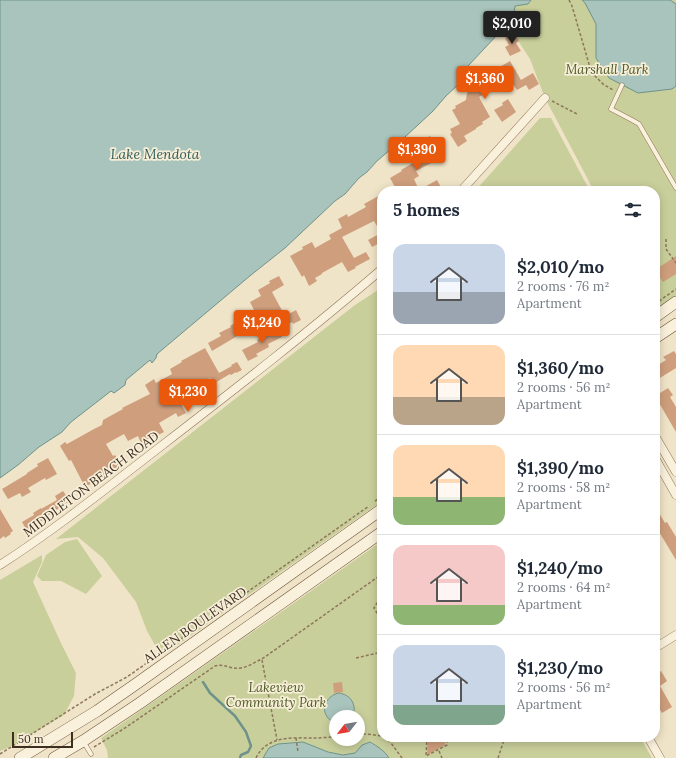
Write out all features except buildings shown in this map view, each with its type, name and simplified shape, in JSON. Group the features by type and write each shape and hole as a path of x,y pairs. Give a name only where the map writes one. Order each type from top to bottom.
{"main road":[{"path":"660,313 676,302"},
{"path":"660,335 676,324"},
{"name":"ALLEN BOULEVARD","path":"20,758 116,698 377,514"},
{"path":"54,758 88,748 140,703 377,536"}],"street":[{"path":"466,186 545,98"},
{"name":"MIDDLETON BEACH ROAD","path":"0,565 58,525 214,406 333,311 377,273"},
{"path":"660,445 676,472"},
{"path":"660,467 676,495"},
{"path":"660,645 676,635"},
{"path":"651,742 660,758"}],"lane":[{"path":"622,85 611,109 639,124 676,188"}],"path":[{"path":"569,0 589,64 594,75 603,84 618,93"},
{"path":"545,98 577,114"},
{"path":"666,239 666,249 676,263"},
{"path":"660,300 676,289"},
{"path":"0,754 95,694 126,677 377,500"},
{"path":"88,748 125,728 216,666 220,665 240,668 262,659 377,578"},
{"path":"377,603 374,608 377,613"},
{"path":"356,658 377,653"},
{"path":"262,659 277,740"},
{"path":"365,734 377,736"},
{"path":"296,737 298,752"},
{"path":"256,758 269,744 277,740 296,737 329,737"},
{"path":"390,742 402,758"},
{"path":"427,742 426,756 447,745 447,742"},
{"path":"498,758 503,742"},
{"path":"438,750 442,758"}],"green space":[{"name":"Marshall Park","path":"531,0 676,0 676,296 660,306 660,186 591,186 545,98 530,59 507,24 513,18 515,6 528,4"},
{"path":"540,118 551,118 587,186 479,186"},
{"path":"377,291 377,505 169,651 163,653 156,647 147,631 136,602 103,558 78,537 56,539 355,305"},
{"path":"77,539 102,576 86,594 61,581 42,581 37,576 46,555 65,542"},
{"name":"Lakeview Community Park","path":"377,545 377,742 643,742 652,758 108,758 107,750 101,738"},
{"path":"42,555 42,562 33,582 76,673 74,696 64,715 10,747 0,751 0,580"}],"water":[{"name":"Lake Mendota","path":"0,0 531,0 528,4 515,6 513,18 468,66 467,73 461,82 433,111 359,178 345,194 335,201 285,248 157,354 152,363 150,360 126,380 125,385 114,393 111,391 71,422 62,432 39,447 0,478"},
{"path":"582,0 670,0 676,4 676,86 672,89 638,93 609,78 596,58 596,24"},
{"path":"338,693 350,698 354,705 354,710 329,710 329,718 325,712 325,708 326,703 333,695"},
{"path":"303,742 328,752 343,755 355,753 361,746 365,746 365,744 370,742 383,751 389,758 263,758 269,748 278,744"}],"waterway":[{"path":"203,682 210,693 235,716 246,732 251,746 248,752 241,755 240,758"}]}
